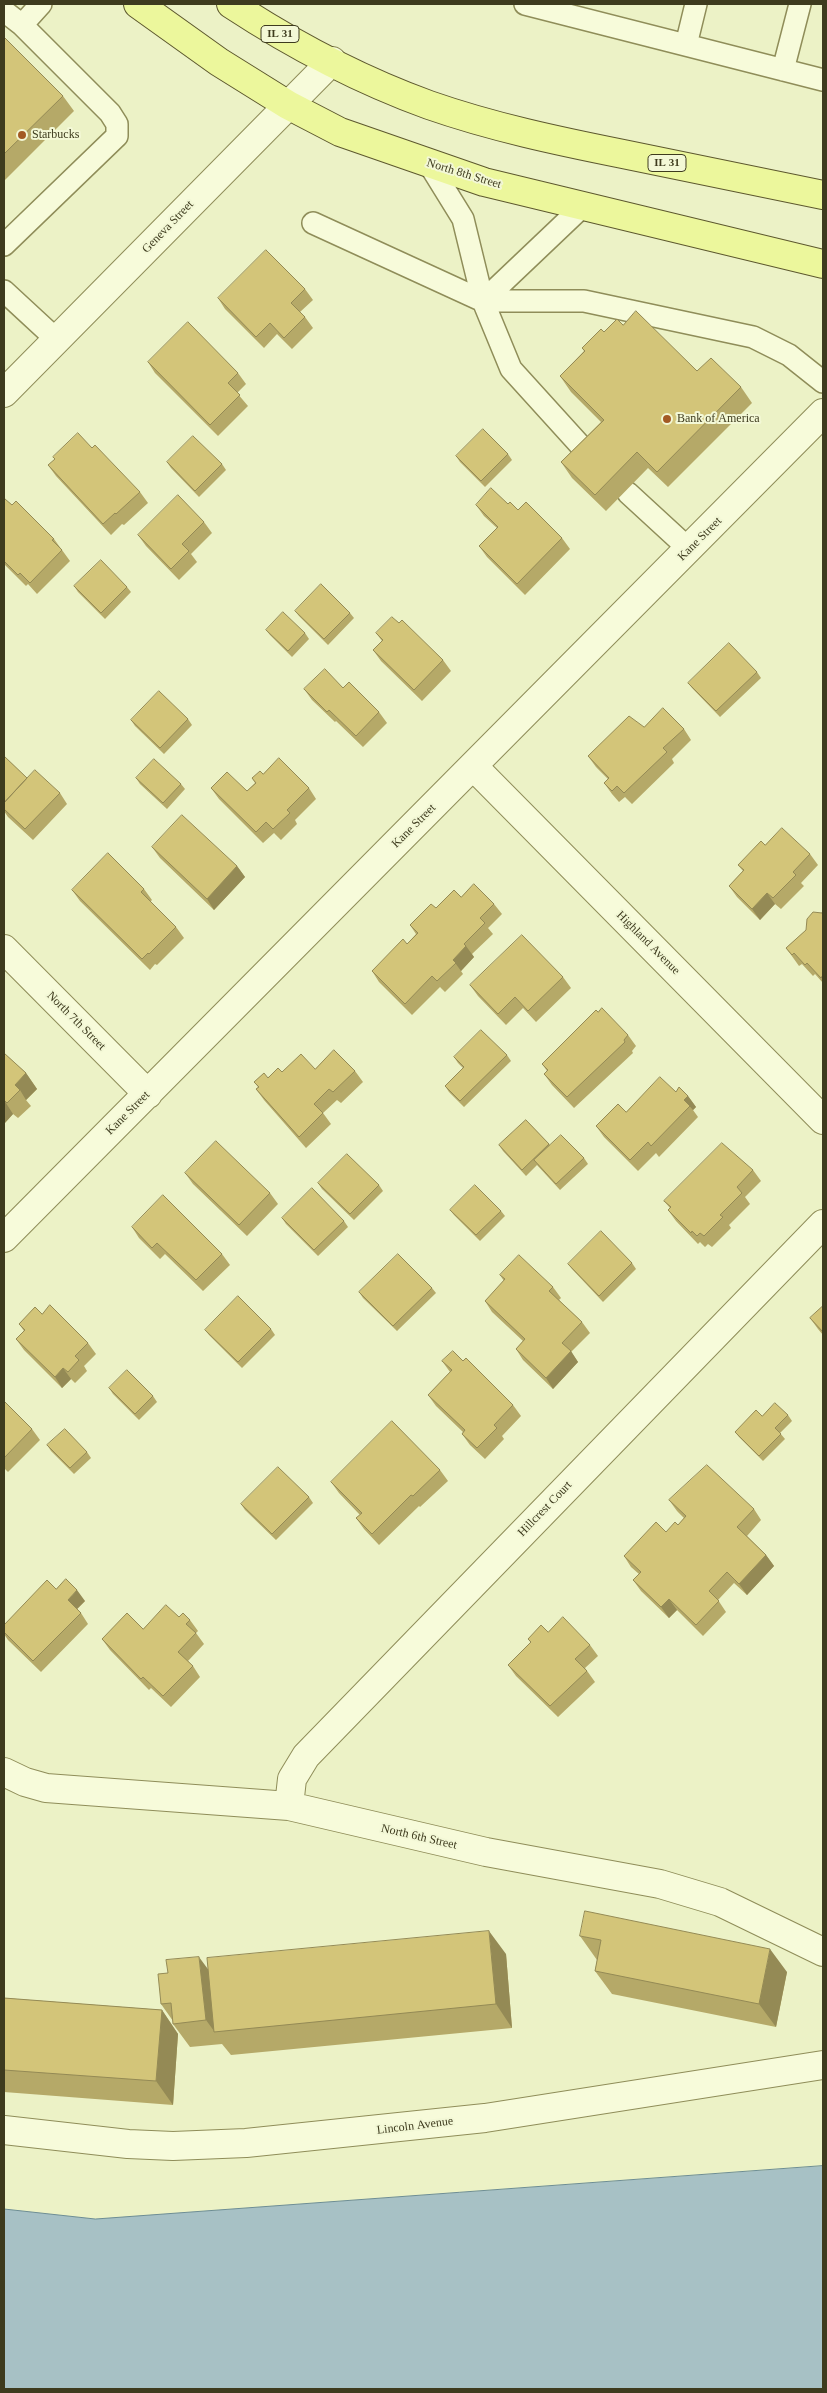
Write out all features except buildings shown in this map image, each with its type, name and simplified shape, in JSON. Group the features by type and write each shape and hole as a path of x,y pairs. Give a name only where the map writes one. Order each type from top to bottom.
{"main road":[{"name":"North 8th Street","path":"138,4 219,62 288,105 340,132 484,182 823,264"},
{"name":"IL 31","path":"231,4 281,35 332,61 429,105 511,129 823,195"}],"street":[{"name":"Geneva Street","path":"4,393 332,61"},
{"name":"Kane Street","path":"4,1238 690,550 823,413"},
{"name":"Highland Avenue","path":"474,766 823,1120"},
{"name":"North 7th Street","path":"4,949 148,1094"},
{"name":"Hillcrest Court","path":"289,1806 292,1779 306,1756 823,1224"},
{"name":"North 6th Street","path":"4,1772 25,1782 46,1788 289,1806 486,1852 608,1873 691,1892 720,1902 823,1952"},
{"name":"Lincoln Avenue","path":"4,2130 138,2144 173,2146 246,2144 485,2118 823,2065"}],"lane":[{"path":"22,25 41,4"},
{"path":"525,4 823,80"},
{"path":"686,45 696,4"},
{"path":"784,70 800,4"},
{"path":"4,11 22,25 110,113 117,124 117,136 4,245"},
{"path":"429,164 463,219 483,301 512,369 589,455"},
{"path":"483,301 583,206"},
{"path":"313,223 483,301 584,302 753,337 789,355 823,382"},
{"path":"4,291 57,340"},
{"path":"628,493 690,550"}],"water":[{"path":"823,2166 823,2389 4,2389 4,2209 95,2219"}],"place":[{"name":"Starbucks","path":"22,135"},
{"name":"Bank of America","path":"667,419"}]}
